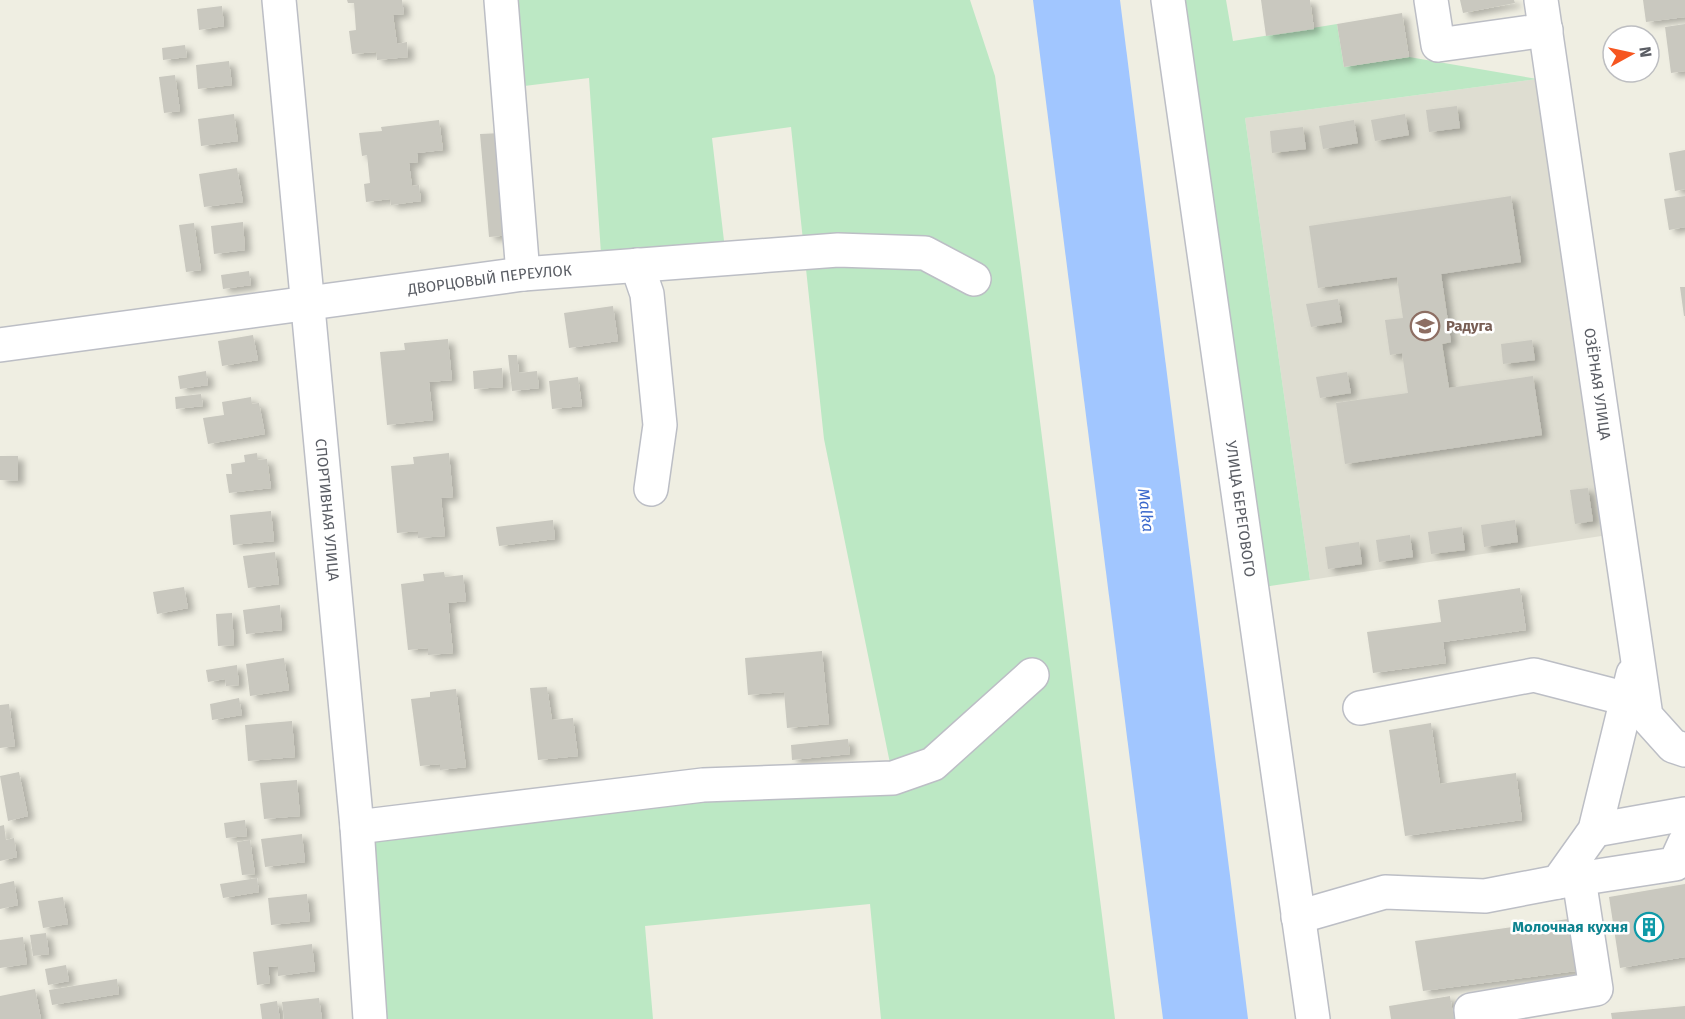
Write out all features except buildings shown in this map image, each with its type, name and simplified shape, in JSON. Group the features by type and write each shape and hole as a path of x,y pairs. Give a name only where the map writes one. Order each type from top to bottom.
{"street":[{"name":"СПОРТИВНАЯ УЛИЦА","path":"279,0 357,828 370,1019"},
{"path":"501,0 523,274"},
{"name":"УЛИЦА БЕРЕГОВОГО","path":"1168,0 1313,1019"},
{"path":"1431,0 1438,45 1544,15"},
{"name":"ОЗЁРНАЯ УЛИЦА","path":"1544,15 1638,654 1637,708"},
{"name":"ДВОРЦОВЫЙ ПЕРЕУЛОК","path":"0,345 523,274 838,250 925,253 974,279"},
{"path":"637,265 647,294 660,425 651,489"},
{"path":"357,828 703,786 893,778 933,764 1032,675"},
{"path":"1360,708 1534,675 1637,708 1673,746 1685,750"},
{"path":"1472,1019 1471,1010 1596,989 1568,881 1595,830 1637,708"},
{"path":"1595,830 1685,814"},
{"path":"1298,917 1385,892 1485,896 1675,864 1683,850"}],"shaded area":[{"name":"Радуга","path":"1537,79 1608,535 1310,580 1245,118"}],"green space":[{"path":"501,0 970,0 995,76 1115,1019 881,1019 870,904 645,926 653,1019 370,1019 357,828 893,778 824,439 791,127 712,138 726,258 602,268 589,78 508,88"},
{"path":"1168,0 1226,0 1233,41 1337,24 1344,67 1409,57 1537,79 1245,118 1310,580 1250,589"}],"water":[{"name":"Malka","path":"1033,0 1120,0 1248,1019 1163,1019"}],"place":[{"name":"Радуга","path":"1425,326"},
{"name":"Молочная кухня","path":"1649,927"}]}
